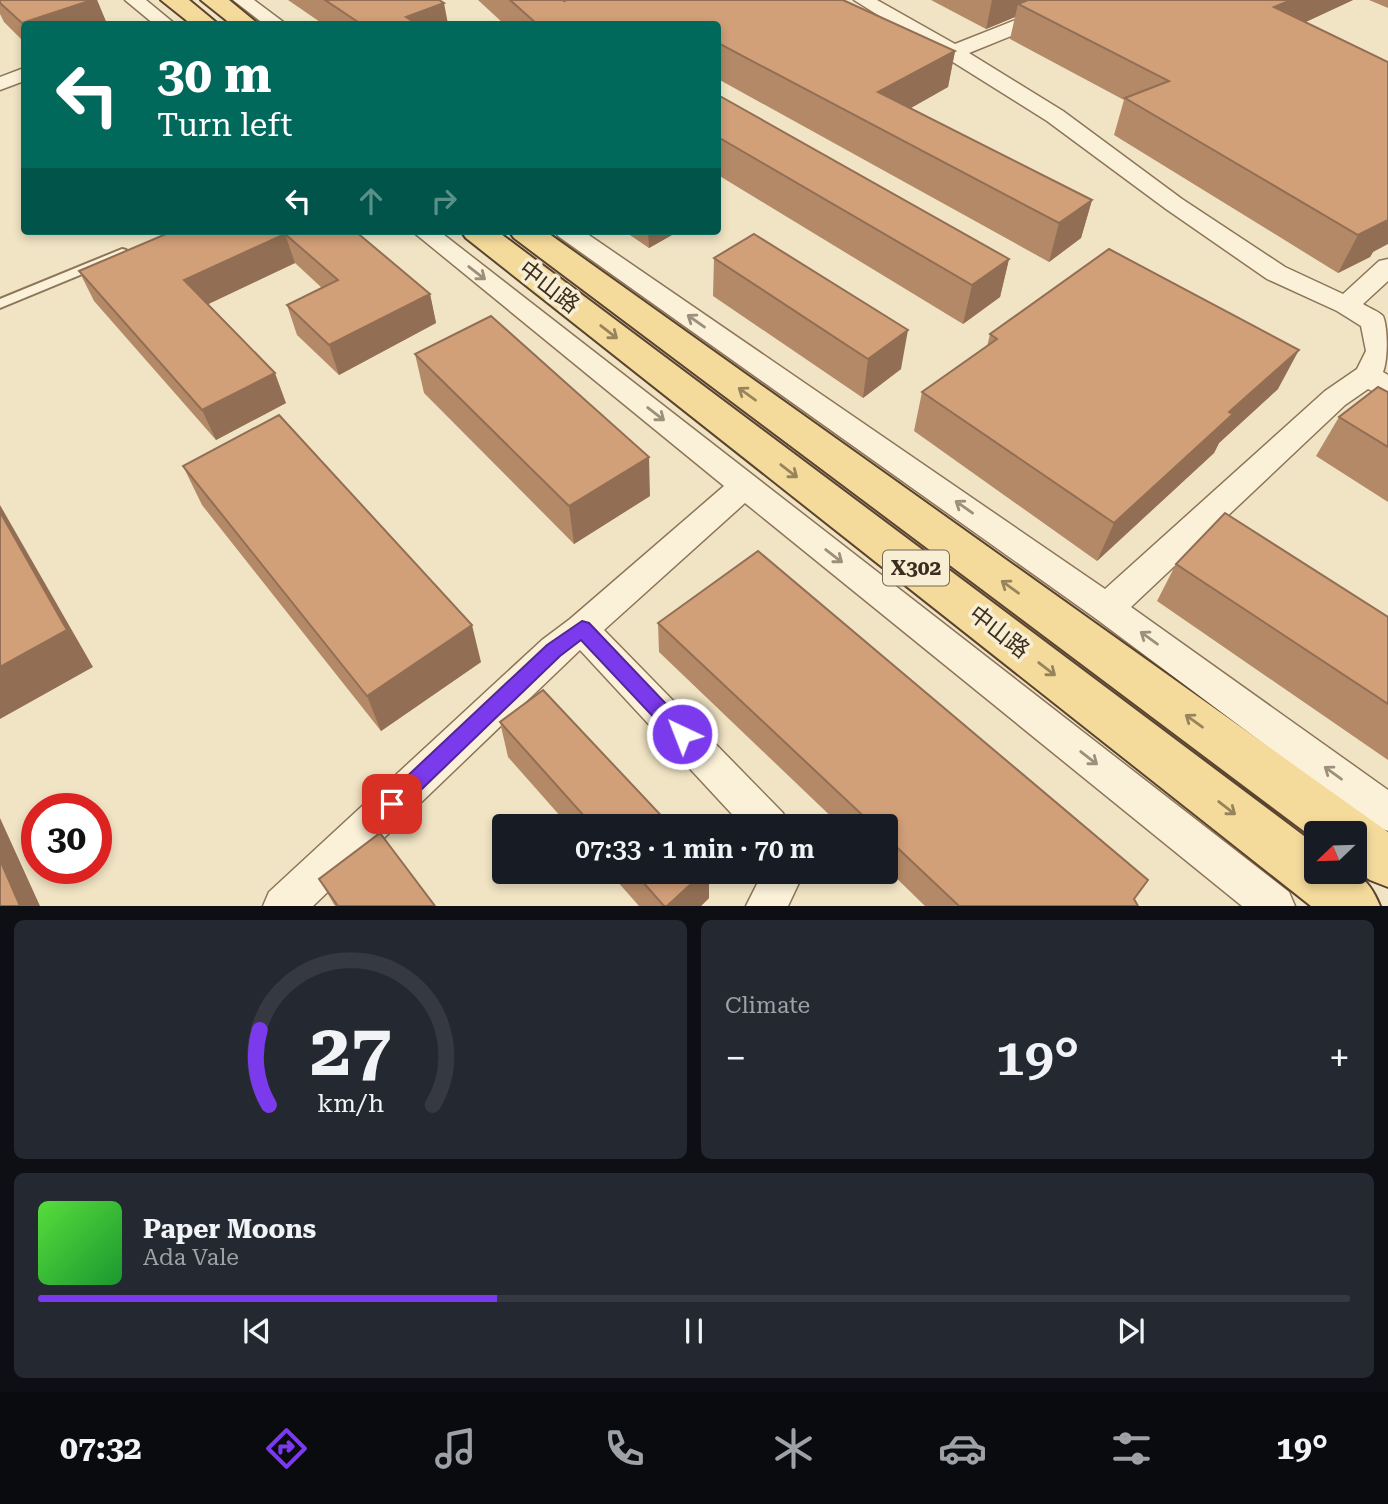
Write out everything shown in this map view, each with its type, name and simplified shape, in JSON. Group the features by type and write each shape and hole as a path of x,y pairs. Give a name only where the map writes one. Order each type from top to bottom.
{"main road":[{"path":"213,0 242,21"},
{"path":"162,17 187,21"},
{"name":"中山路","path":"482,235 1354,905"},
{"name":"中山路","path":"530,235 1332,821"},
{"path":"1367,847 1388,862"}],"street":[{"path":"134,0 162,17"},
{"path":"242,0 272,21"},
{"path":"863,0 954,52 1055,116 1174,204 1276,273 1346,305 1373,322 1380,351 1378,382 1335,398 1107,608"},
{"path":"954,52 1083,0"},
{"path":"0,84 21,75"},
{"path":"429,235 1275,905"},
{"path":"573,235 1107,608 1388,813"},
{"path":"1346,305 1388,267"},
{"path":"283,905 554,650 582,629 745,485"},
{"path":"582,629 758,814"},
{"path":"766,905 777,884"}],"lane":[{"path":"0,304 138,247"}],"building":[{"path":"0,0 92,0 21,22"},
{"path":"325,0 439,0 444,3 406,17 412,21 356,21"},
{"path":"510,0 843,0 955,51 878,92 1092,200 1059,223 721,45 721,21 534,21"},
{"path":"1028,0 1291,0 1274,7 1388,62 1388,220 1358,235 1125,98 1169,81 1018,4"},
{"path":"721,97 1009,259 972,285 721,139"},
{"path":"754,234 908,330 868,359 714,258"},
{"path":"164,235 283,235 184,280 275,373 202,410 79,271"},
{"path":"286,235 360,235 430,294 329,345 287,305 338,280"},
{"path":"1109,249 1299,350 1229,412 1233,414 1114,523 922,392 997,339 990,334"},
{"path":"491,316 649,457 569,506 415,354"},
{"path":"1378,387 1388,392 1388,447 1339,417"},
{"path":"279,415 472,625 367,696 183,466"},
{"path":"0,512 67,630 0,667"},
{"path":"1225,513 1388,617 1388,704 1176,564"},
{"path":"758,551 1148,880 1134,899 1138,906 959,906 898,848 898,814 861,814 658,623"},
{"path":"543,690 660,814 582,814 500,722"},
{"path":"380,833 435,906 338,906 319,879"},
{"path":"0,860 20,906 0,906"},
{"path":"645,884 691,884 667,906 664,906"}],"route":[{"path":"392,804 554,650 582,629 682,734"}]}
